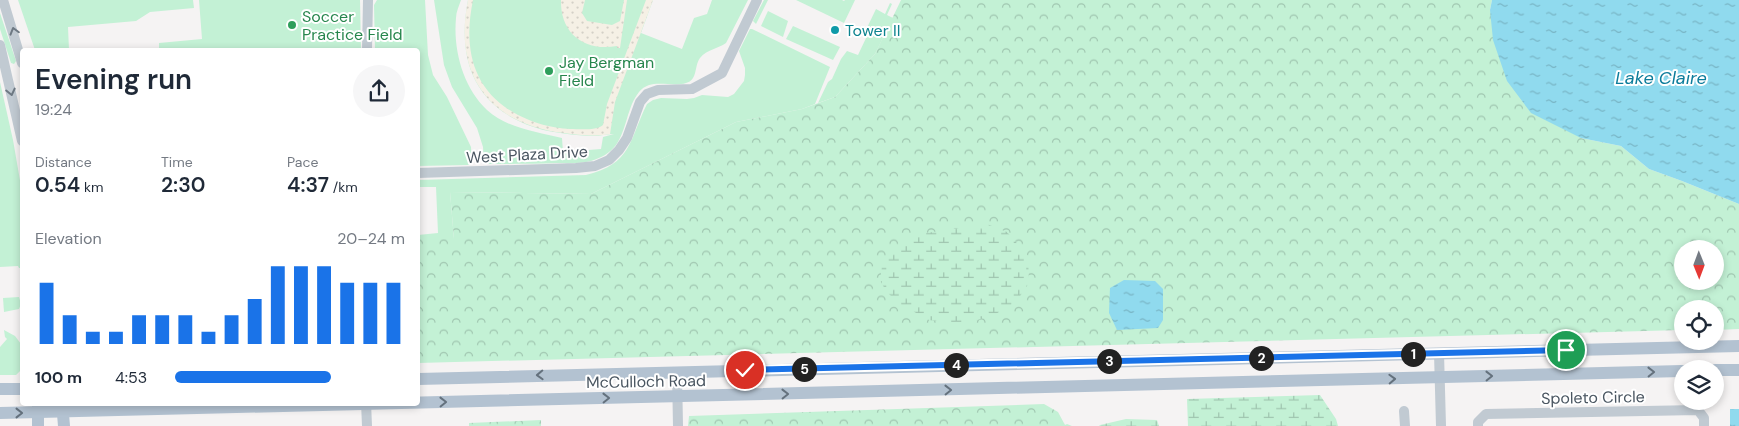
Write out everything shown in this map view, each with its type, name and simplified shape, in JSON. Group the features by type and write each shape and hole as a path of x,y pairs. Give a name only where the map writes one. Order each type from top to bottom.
{"main road":[{"name":"McCulloch Road","path":"420,379 1739,346"},
{"path":"1724,370 1739,370"},
{"name":"McCulloch Road","path":"420,402 1674,371"},
{"path":"0,389 20,389"},
{"name":"McCulloch Road","path":"0,413 38,414 62,408 184,406"},
{"path":"62,408 64,426"}],"street":[{"path":"3,0 20,56"},
{"path":"367,48 368,0"},
{"name":"West Plaza Drive","path":"420,173 576,168 595,166 609,160 627,138 640,102 647,94 658,90 692,89 722,73 757,0"},
{"path":"0,45 20,132"},
{"path":"1439,353 1441,426"},
{"path":"676,372 678,426"},
{"path":"366,406 367,426"},
{"name":"Spoleto Circle","path":"1478,426 1478,422 1486,414 1698,410 1704,418 1704,426"},
{"path":"1404,411 1405,426"}],"green space":[{"path":"18,0 193,0 194,8 150,12 136,21 68,27 69,48 34,48"},
{"name":"Soccer Practice Field","path":"199,0 360,0 361,48 159,48 159,43 202,39"},
{"path":"377,0 425,0 428,55 433,75 447,97 471,147 472,163 469,165 420,166 420,48 375,48 374,5"},
{"name":"Jay Bergman Field","path":"434,0 461,0 457,11 455,30 458,55 466,79 479,101 487,110 503,121 562,138 563,152 601,149 603,137 614,134 586,136 548,131 525,124 505,113 489,100 478,85 470,67 465,46 468,0 653,0 641,33 682,49 694,18 707,14 712,0 748,0 726,43 709,51 700,58 694,76 690,81 680,84 649,85 639,92 632,104 620,139 614,148 605,155 591,161 578,163 484,164 483,147 477,128 452,87 444,65"},
{"path":"764,0 768,0 756,24 753,21"},
{"path":"796,0 844,1 855,0 844,23"},
{"path":"901,0 1492,0 1490,10 1581,138 1621,146 1649,169 1739,204 1739,329 1724,330 1724,300 1674,300 1674,330 420,363 420,239 454,239 450,192 591,194 736,122 802,109 835,97 875,54"},
{"path":"890,3 892,4 887,15 893,18 875,54 835,97 818,103 847,51 858,55 867,36 864,34 876,9 885,14"},
{"path":"768,11 788,21 783,37 761,26"},
{"path":"0,13 16,61 14,64 11,63 0,29"},
{"path":"793,26 840,47 833,60 786,39"},
{"path":"750,29 752,29 830,67 815,104 802,109 736,122 591,194 450,192 454,239 420,239 420,235 438,233 436,187 420,187 420,180 586,175 601,170 621,157 627,149 647,104 653,100 661,98 687,99 702,95 728,97 734,94 744,81 745,75 745,68 739,51"},
{"path":"0,82 20,180 20,268 18,266 0,267"},
{"path":"987,224 1007,232 1028,256 1029,283 1016,302 994,315 967,323 950,323 929,320 898,303 886,291 880,280 882,267 896,247 913,235"},
{"path":"19,297 19,309 4,312 3,298"},
{"path":"4,330 15,336 20,343 20,371 16,375 0,375 0,347 7,339"},
{"path":"1320,395 1336,419 1338,426 1188,426 1187,399"},
{"path":"1044,404 1058,412 1065,425 1072,426 688,426 689,416"},
{"path":"1126,419 1157,420 1159,426 1099,426"},
{"path":"541,420 541,426 469,426 469,423"}],"sand":[{"path":"468,0 473,0 469,35 474,66 490,94 502,105 518,115 543,125 556,128 592,129 603,125 607,104 646,0 653,0 615,102 610,134 581,135 537,128 515,119 496,106 482,91 472,72 466,51 465,27"},
{"path":"561,0 585,0 582,13 587,21 612,25 620,21 624,0 627,0 620,48 617,48 617,46 594,46 576,38 565,22"}],"water":[{"name":"Lake Claire","path":"1492,0 1739,0 1739,204 1649,169 1621,146 1581,138 1531,113 1507,81 1493,40 1490,10"},
{"path":"1124,280 1155,281 1163,289 1163,320 1158,328 1117,330 1109,313 1110,288"},
{"path":"1730,409 1739,409 1739,426 1730,426"}],"place":[{"name":"Soccer Practice Field","path":"292,25"},
{"name":"Tower II","path":"835,30"},
{"name":"Jay Bergman Field","path":"549,71"}],"route":[{"path":"745,370 1566,350"}]}
